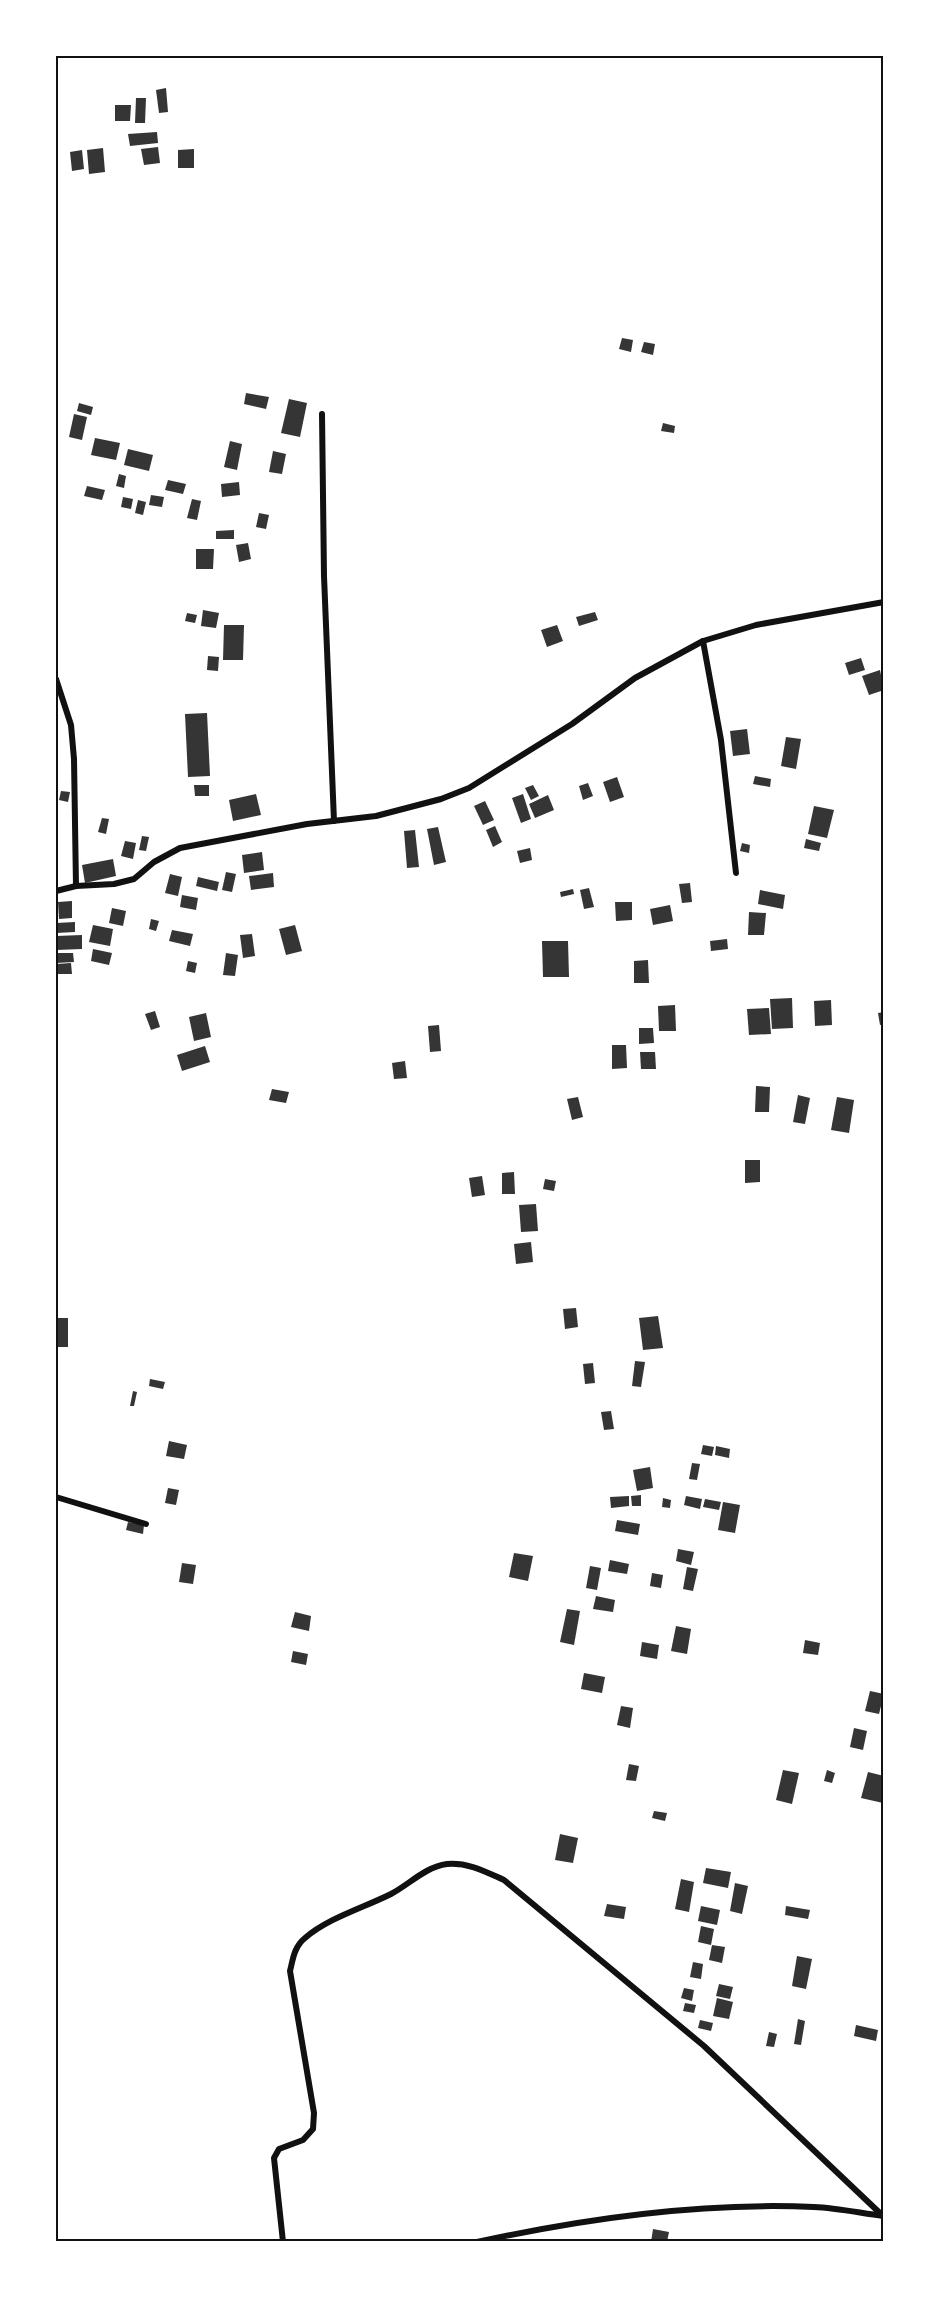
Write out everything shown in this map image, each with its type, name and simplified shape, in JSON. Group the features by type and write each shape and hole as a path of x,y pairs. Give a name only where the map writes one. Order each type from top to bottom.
{"street":[{"path":"322,414 324,576 334,821"},
{"path":"56,891 76,886 114,884 134,879 154,862 180,848 307,824 376,816 441,799 469,788 572,724 634,678 704,640 756,625 884,602"},
{"path":"704,640 722,740 736,873"},
{"path":"56,679 71,725 76,886"},
{"path":"56,1497 146,1524"},
{"path":"283,2241 274,2158 279,2149 303,2140 313,2129 314,2113 290,1971 295,1950 303,1939 319,1928 393,1893 430,1869 448,1864 473,1866 504,1880 704,2046 884,2216 816,2207 705,2208 581,2222 477,2241"}],"building":[{"path":"166,88 168,112 159,113 156,90"},
{"path":"136,98 146,98 145,123 135,123"},
{"path":"115,105 131,105 130,121 115,121"},
{"path":"157,132 158,143 130,146 128,134"},
{"path":"158,147 160,163 144,165 141,149"},
{"path":"103,148 105,172 89,174 87,150"},
{"path":"194,149 194,168 178,168 178,150"},
{"path":"82,150 84,169 72,171 70,152"},
{"path":"622,338 633,340 631,352 619,349"},
{"path":"644,342 655,344 653,355 641,352"},
{"path":"246,393 269,397 266,409 244,404"},
{"path":"289,399 307,403 300,437 281,433"},
{"path":"79,403 93,407 91,415 77,411"},
{"path":"74,414 87,417 82,440 69,437"},
{"path":"663,423 675,426 674,433 661,431"},
{"path":"95,438 120,443 116,460 91,455"},
{"path":"230,441 242,444 237,470 224,467"},
{"path":"128,449 153,455 149,471 124,465"},
{"path":"273,451 286,454 282,474 269,472"},
{"path":"119,474 126,476 124,488 116,486"},
{"path":"168,480 186,484 183,494 165,490"},
{"path":"239,482 240,495 222,497 221,484"},
{"path":"87,486 105,490 102,500 84,496"},
{"path":"151,495 164,497 162,507 149,505"},
{"path":"123,497 133,499 131,509 121,507"},
{"path":"192,499 201,501 197,520 187,518"},
{"path":"138,500 146,502 143,515 135,513"},
{"path":"259,513 269,515 266,529 256,527"},
{"path":"234,530 234,539 216,539 216,531"},
{"path":"248,543 251,559 239,562 236,545"},
{"path":"196,549 214,549 213,569 196,569"},
{"path":"203,610 219,613 216,628 201,626"},
{"path":"595,612 598,620 579,626 576,617"},
{"path":"187,613 197,615 195,623 185,621"},
{"path":"224,625 244,625 243,660 223,660"},
{"path":"557,625 563,641 547,647 541,630"},
{"path":"208,656 219,657 218,671 207,670"},
{"path":"861,658 865,670 849,675 845,663"},
{"path":"880,670 884,690 869,695 862,676"},
{"path":"207,713 210,776 188,777 185,714"},
{"path":"747,729 750,754 733,756 730,731"},
{"path":"786,737 801,739 796,769 781,766"},
{"path":"755,776 771,779 770,787 753,784"},
{"path":"617,777 624,797 610,802 603,782"},
{"path":"588,783 593,796 583,800 579,786"},
{"path":"194,785 209,785 209,796 195,796"},
{"path":"533,785 539,796 531,800 525,788"},
{"path":"61,791 70,792 68,802 59,800"},
{"path":"256,794 261,815 233,821 229,800"},
{"path":"523,794 531,819 521,823 512,798"},
{"path":"548,795 554,810 535,818 529,804"},
{"path":"485,801 494,820 483,825 474,806"},
{"path":"814,806 834,810 827,838 808,834"},
{"path":"102,818 109,819 106,834 98,832"},
{"path":"495,826 502,842 493,847 486,830"},
{"path":"438,827 446,862 434,865 427,829"},
{"path":"415,830 419,867 407,868 404,831"},
{"path":"142,836 149,837 146,851 139,850"},
{"path":"806,839 821,843 819,851 804,848"},
{"path":"125,841 136,843 133,859 121,856"},
{"path":"742,843 750,845 749,853 740,851"},
{"path":"530,848 532,860 520,863 517,851"},
{"path":"262,852 264,870 244,873 242,855"},
{"path":"113,859 116,876 85,883 82,865"},
{"path":"226,872 236,874 232,892 222,890"},
{"path":"273,873 274,887 251,890 249,876"},
{"path":"170,874 182,877 178,896 165,893"},
{"path":"198,877 219,882 217,891 196,886"},
{"path":"690,883 692,902 682,903 679,884"},
{"path":"589,888 594,907 584,909 580,890"},
{"path":"573,889 574,894 561,897 560,892"},
{"path":"760,890 785,895 783,909 758,904"},
{"path":"182,895 198,898 196,910 180,907"},
{"path":"72,901 72,918 59,919 58,902"},
{"path":"615,902 632,902 632,920 616,921"},
{"path":"670,905 673,921 653,925 650,909"},
{"path":"112,908 126,911 123,926 109,923"},
{"path":"749,912 766,913 764,935 748,935"},
{"path":"151,919 159,921 156,931 149,929"},
{"path":"75,922 75,932 56,933 56,923"},
{"path":"93,925 113,929 110,946 89,942"},
{"path":"295,925 302,951 286,955 279,929"},
{"path":"172,930 193,934 190,946 169,941"},
{"path":"252,934 255,956 243,958 240,935"},
{"path":"82,935 82,949 56,950 56,936"},
{"path":"727,939 728,949 711,951 710,941"},
{"path":"542,941 568,941 569,977 543,977"},
{"path":"93,949 112,953 109,965 91,961"},
{"path":"56,953 73,953 74,962 56,963"},
{"path":"226,953 238,955 235,976 223,975"},
{"path":"648,960 649,983 634,983 634,961"},
{"path":"188,961 197,963 195,973 186,971"},
{"path":"71,963 72,974 56,974 56,964"},
{"path":"792,998 793,1028 772,1029 770,999"},
{"path":"831,1000 832,1025 815,1026 814,1001"},
{"path":"675,1005 676,1031 659,1031 658,1006"},
{"path":"769,1008 771,1034 749,1035 747,1009"},
{"path":"155,1011 160,1027 151,1030 145,1014"},
{"path":"884,1012 884,1024 880,1025 878,1013"},
{"path":"206,1013 211,1037 194,1041 189,1017"},
{"path":"439,1025 441,1051 430,1052 428,1026"},
{"path":"639,1028 653,1028 654,1043 639,1044"},
{"path":"612,1045 626,1045 627,1068 612,1069"},
{"path":"205,1046 210,1062 182,1071 177,1055"},
{"path":"640,1052 655,1052 656,1069 641,1069"},
{"path":"405,1061 407,1078 394,1079 392,1063"},
{"path":"756,1086 770,1087 769,1112 755,1112"},
{"path":"272,1089 289,1092 286,1103 269,1100"},
{"path":"798,1095 810,1098 805,1124 793,1122"},
{"path":"578,1097 583,1117 572,1120 567,1099"},
{"path":"837,1097 854,1100 849,1133 831,1130"},
{"path":"745,1160 760,1160 760,1182 745,1183"},
{"path":"514,1172 515,1194 502,1194 502,1173"},
{"path":"482,1176 485,1195 472,1197 469,1178"},
{"path":"545,1179 556,1181 554,1191 543,1189"},
{"path":"536,1204 538,1231 521,1232 519,1205"},
{"path":"531,1242 533,1262 516,1264 514,1244"},
{"path":"576,1308 578,1327 565,1329 563,1309"},
{"path":"658,1316 663,1348 643,1350 639,1318"},
{"path":"56,1318 68,1318 68,1347 56,1347"},
{"path":"635,1361 645,1362 641,1387 632,1386"},
{"path":"593,1363 595,1383 585,1384 583,1364"},
{"path":"150,1379 165,1382 163,1389 149,1386"},
{"path":"133,1391 137,1392 134,1406 130,1406"},
{"path":"611,1411 614,1429 604,1430 601,1412"},
{"path":"169,1441 187,1445 184,1459 166,1456"},
{"path":"703,1445 714,1447 712,1456 701,1454"},
{"path":"716,1446 730,1449 729,1458 715,1455"},
{"path":"692,1463 700,1464 697,1480 689,1479"},
{"path":"650,1467 653,1488 637,1491 633,1470"},
{"path":"168,1488 179,1490 176,1505 165,1503"},
{"path":"641,1495 641,1506 632,1506 631,1496"},
{"path":"629,1496 629,1506 611,1508 610,1497"},
{"path":"686,1496 702,1499 700,1509 684,1505"},
{"path":"663,1498 671,1500 670,1508 662,1507"},
{"path":"705,1499 721,1502 719,1510 703,1507"},
{"path":"723,1502 740,1505 735,1533 718,1530"},
{"path":"617,1520 640,1524 638,1535 615,1531"},
{"path":"128,1522 144,1525 143,1534 126,1530"},
{"path":"678,1549 694,1552 691,1565 676,1561"},
{"path":"514,1553 533,1556 528,1581 509,1577"},
{"path":"610,1560 629,1564 627,1574 608,1571"},
{"path":"182,1563 196,1565 193,1584 179,1582"},
{"path":"590,1566 601,1568 597,1590 586,1588"},
{"path":"687,1567 698,1569 693,1591 683,1589"},
{"path":"652,1573 663,1575 661,1588 650,1586"},
{"path":"596,1596 615,1600 613,1612 593,1609"},
{"path":"567,1609 580,1611 574,1645 560,1642"},
{"path":"295,1612 311,1616 309,1631 291,1627"},
{"path":"676,1626 691,1629 687,1654 671,1651"},
{"path":"805,1640 820,1643 818,1655 803,1653"},
{"path":"642,1642 659,1645 657,1659 640,1656"},
{"path":"293,1651 308,1654 306,1665 291,1662"},
{"path":"584,1673 605,1677 602,1693 581,1689"},
{"path":"870,1691 884,1694 879,1714 865,1711"},
{"path":"621,1706 633,1708 630,1728 617,1725"},
{"path":"854,1728 867,1731 863,1750 850,1747"},
{"path":"629,1764 639,1766 636,1781 626,1780"},
{"path":"783,1770 799,1773 792,1804 776,1800"},
{"path":"827,1770 835,1773 832,1783 824,1781"},
{"path":"868,1772 884,1776 883,1803 861,1798"},
{"path":"654,1811 667,1813 665,1821 652,1818"},
{"path":"560,1834 578,1838 573,1863 555,1860"},
{"path":"706,1868 731,1872 728,1888 703,1883"},
{"path":"681,1879 694,1882 689,1912 675,1909"},
{"path":"735,1883 748,1886 742,1914 730,1911"},
{"path":"607,1904 626,1907 624,1919 604,1916"},
{"path":"701,1906 720,1910 717,1925 698,1921"},
{"path":"786,1906 810,1910 808,1919 785,1915"},
{"path":"701,1926 714,1929 711,1945 698,1942"},
{"path":"712,1945 725,1947 722,1963 709,1960"},
{"path":"797,1956 812,1959 806,1989 792,1986"},
{"path":"693,1962 703,1964 701,1979 690,1977"},
{"path":"719,1984 733,1987 730,1999 716,1996"},
{"path":"684,1988 694,1990 692,2001 681,1998"},
{"path":"717,1998 733,2002 729,2019 713,2016"},
{"path":"685,2003 696,2005 694,2013 683,2011"},
{"path":"798,2019 805,2021 801,2045 794,2044"},
{"path":"700,2020 713,2023 711,2031 698,2028"},
{"path":"856,2025 878,2030 876,2041 854,2036"},
{"path":"769,2032 777,2034 774,2047 766,2046"},
{"path":"653,2229 669,2232 667,2242 651,2242"}]}
